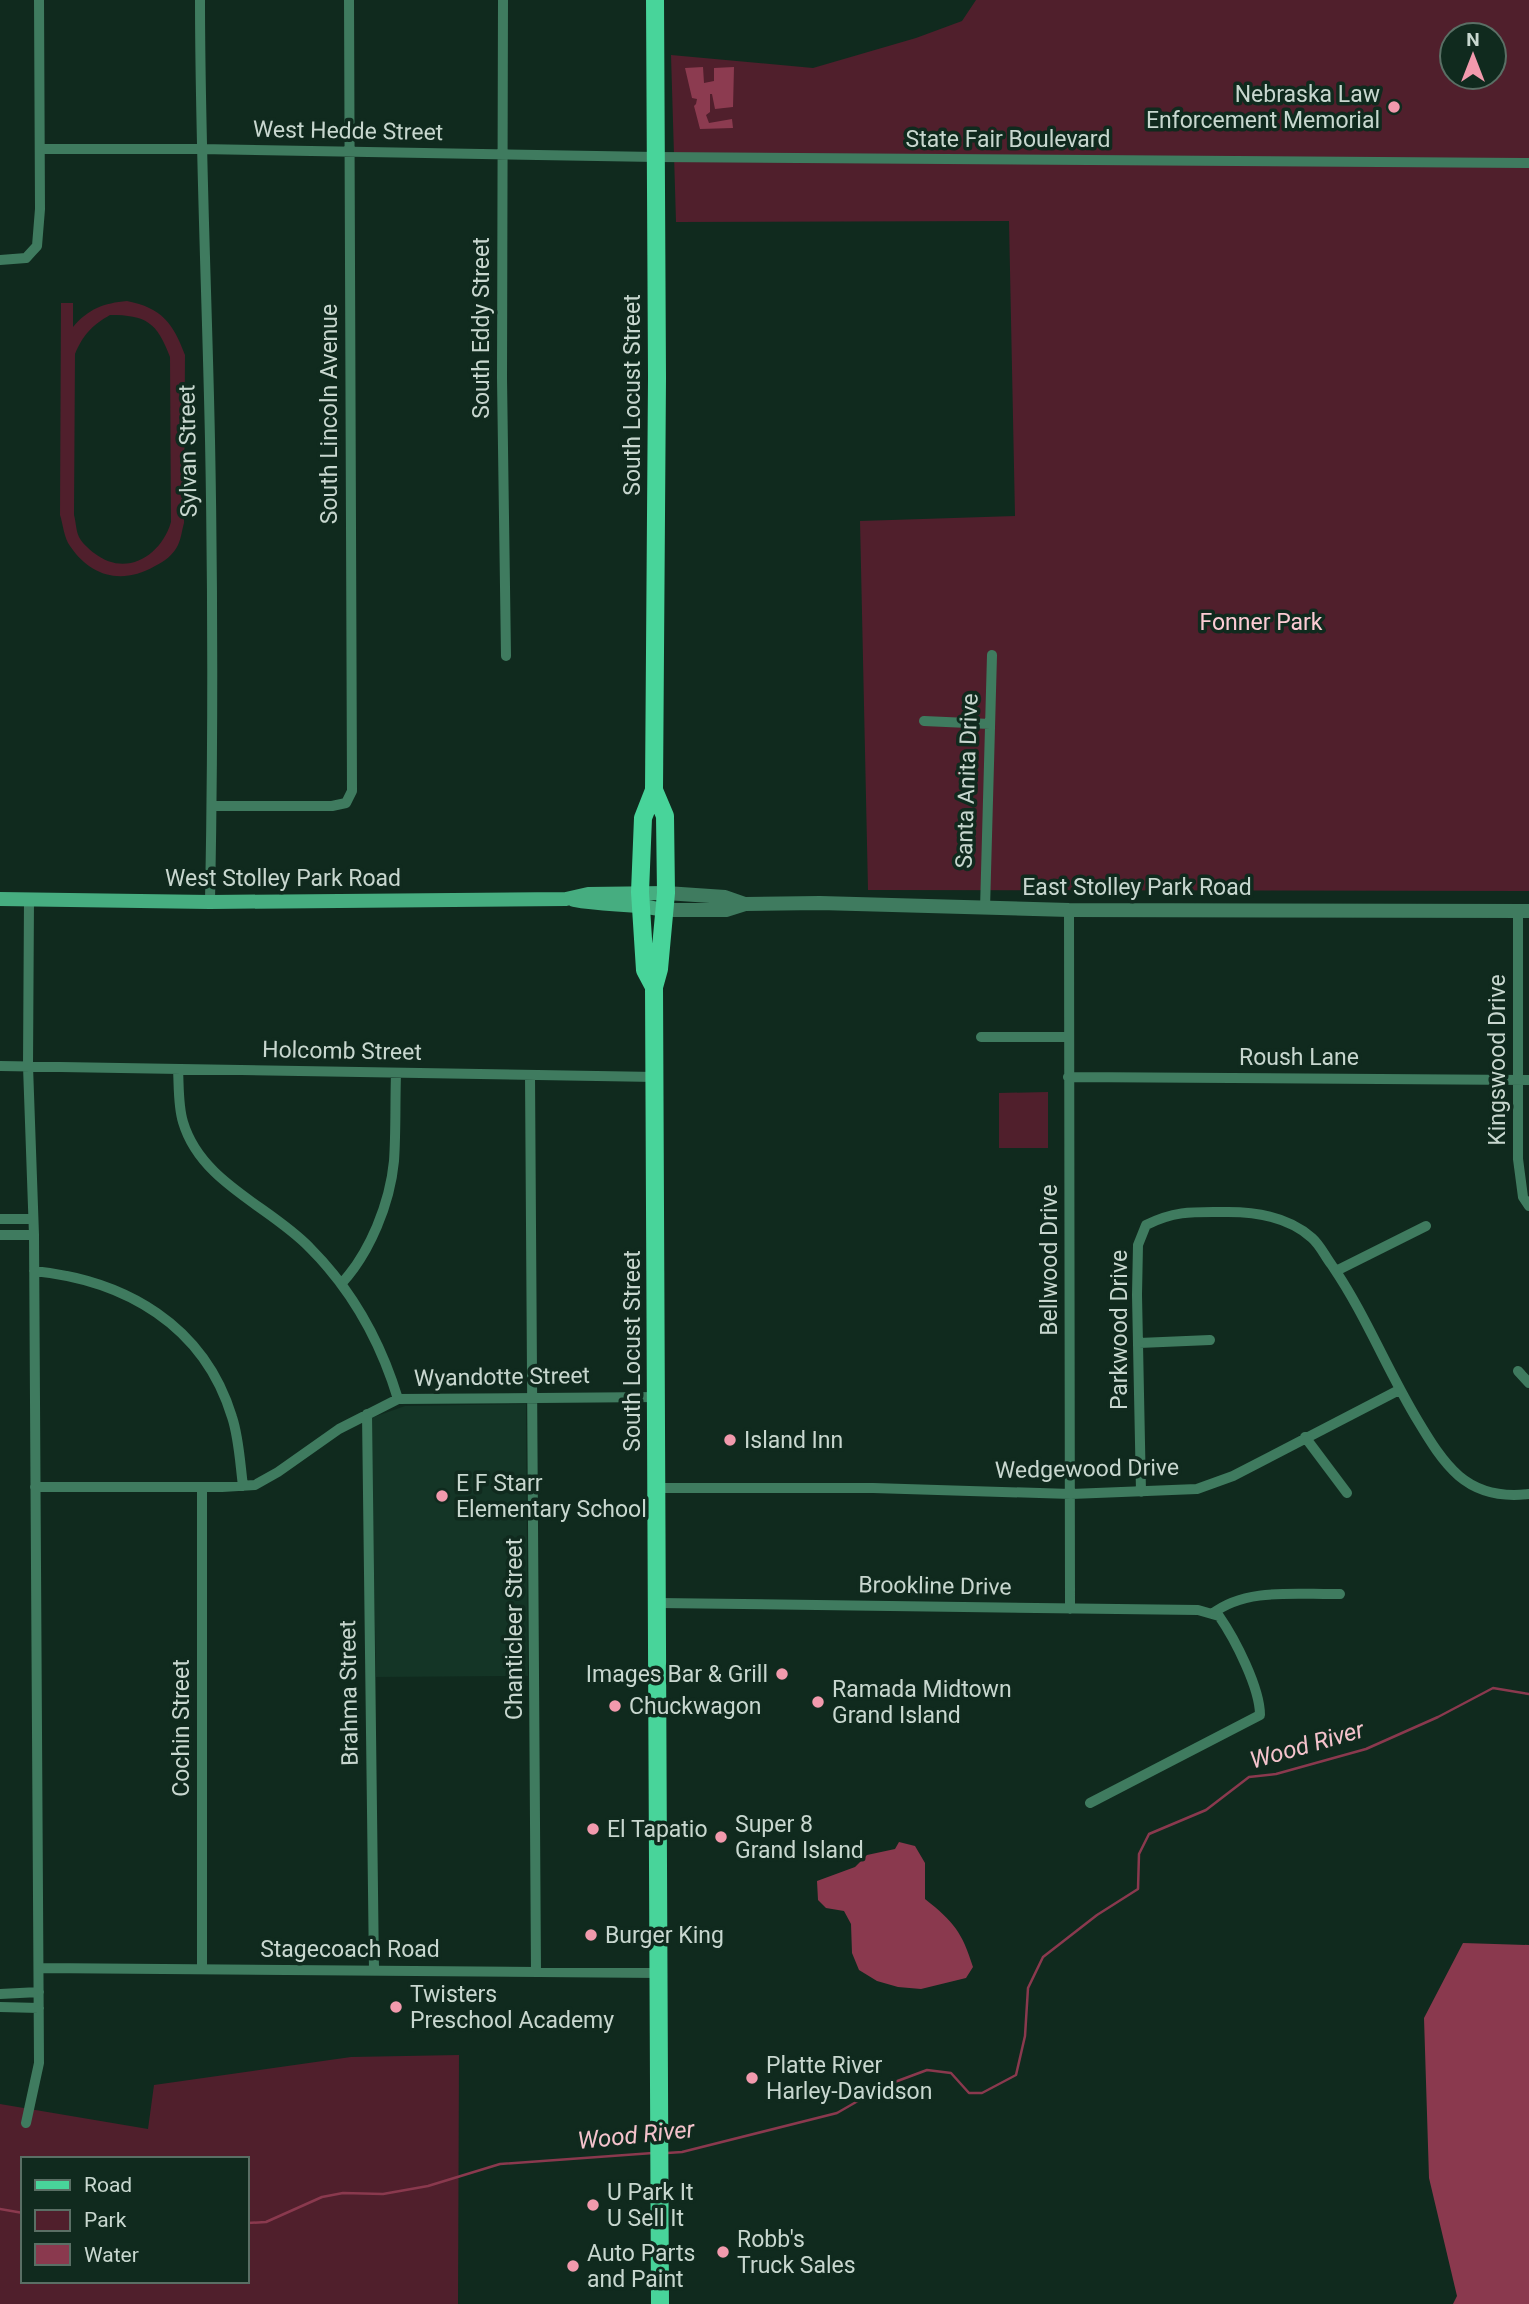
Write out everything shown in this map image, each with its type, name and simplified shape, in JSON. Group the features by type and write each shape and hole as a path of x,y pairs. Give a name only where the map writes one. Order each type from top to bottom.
{"main road":[{"name":"South Locust Street","path":"654,987 645,970 640,898 643,818 654,790 655,0"},
{"name":"South Locust Street","path":"654,790 665,816 665,901 659,969 654,987 660,2304"},
{"name":"West Stolley Park Road","path":"0,899 210,902 566,899 588,894 665,901"}],"street":[{"path":"0,260 26,258 37,246 40,149 39,0"},
{"name":"Sylvan Street","path":"200,0 200,149 210,439 210,902"},
{"name":"South Lincoln Avenue","path":"212,806 323,806 346,803 352,791 349,0"},
{"name":"South Eddy Street","path":"503,0 502,378 506,656"},
{"name":"West Hedde Street","path":"40,149 656,157"},
{"name":"State Fair Boulevard","path":"656,157 1529,163"},
{"name":"Santa Anita Drive","path":"985,909 992,655"},
{"path":"924,721 990,724"},
{"path":"26,2123 39,2063 34,1236 28,1066 29,900"},
{"name":"East Stolley Park Road","path":"665,901 726,910 745,904 820,903 1069,910 1523,911"},
{"name":"Bellwood Drive","path":"1069,910 1070,1609"},
{"name":"Kingswood Drive","path":"1523,911 1523,1080 1518,1159 1523,1197 1529,1206"},
{"path":"981,1037 1068,1037"},
{"name":"Holcomb Street","path":"0,1066 656,1077"},
{"path":"178,1069 183,1122 192,1143 211,1168 236,1192 274,1217 310,1248 341,1284 352,1298 387,1362 398,1399"},
{"path":"341,1284 367,1245 385,1204 394,1162 396,1074"},
{"name":"Chanticleer Street","path":"530,1075 536,1972"},
{"name":"Roush Lane","path":"1068,1077 1523,1080"},
{"name":"Parkwood Drive","path":"1142,1492 1138,1245 1146,1225 1166,1215 1244,1212 1284,1221 1313,1238 1349,1291 1399,1390"},
{"path":"0,1219 33,1219"},
{"path":"1336,1271 1426,1226"},
{"path":"0,1235 34,1236"},
{"path":"34,1271 55,1273 113,1288 169,1320 210,1368 223,1392 233,1419 243,1486"},
{"path":"1139,1343 1210,1340"},
{"path":"1518,1371 1529,1383"},
{"path":"1399,1390 1435,1448 1460,1476 1484,1491 1512,1496 1529,1494"},
{"name":"Wedgewood Drive","path":"657,1488 873,1488 1071,1493 1197,1489 1233,1476 1399,1390"},
{"name":"Wyandotte Street","path":"35,1487 255,1485 339,1429 398,1399 657,1397"},
{"name":"Brahma Street","path":"367,1414 374,1970"},
{"path":"1306,1437 1347,1493"},
{"name":"Cochin Street","path":"202,1487 202,1969"},
{"path":"1212,1614 1241,1598 1340,1594"},
{"name":"Brookline Drive","path":"658,1603 1198,1610 1212,1614"},
{"path":"1090,1803 1260,1715 1260,1702 1233,1636 1219,1616 1212,1614"},
{"name":"Stagecoach Road","path":"39,1968 660,1973"},
{"path":"0,1994 39,1992"},
{"path":"0,2007 39,2008"}],"shaded area":[{"path":"703,67 704,83 714,81 714,68 734,67 733,107 715,109 710,94 710,112 706,115 709,123 732,119 733,128 700,129 694,106 697,99 692,98 685,68"},
{"path":"526,1404 528,1676 376,1677 371,1418 405,1406"}],"green space":[{"name":"Fonner Park","path":"976,0 1529,0 1529,891 868,890 860,521 1015,516 1009,221 676,222 671,55 813,68 916,38 962,21"},
{"path":"119,302 139,304 158,313 171,326 185,355 184,523 180,540 174,552 162,562 143,572 119,576 97,571 78,557 66,539 60,515 61,303 73,303 73,327 91,311","holes":["110,315 133,317 149,323 160,336 170,357 171,522 159,545 141,560 130,563 106,560 86,546 78,535 74,515 75,354 89,331"]},
{"path":"1048,1092 1048,1148 999,1148 999,1093"},
{"path":"459,2055 458,2304 0,2304 0,2104 148,2129 154,2085 351,2057"}],"water":[{"path":"899,1842 915,1846 925,1863 925,1899 950,1921 961,1936 973,1967 966,1978 921,1989 898,1987 877,1981 859,1970 852,1953 851,1924 844,1911 826,1908 818,1900 817,1881 855,1867 867,1855 895,1849"},
{"path":"1463,1943 1529,1945 1529,2304 1453,2304 1457,2296 1429,2178 1424,2018"}],"waterway":[{"name":"Wood River","path":"667,2153 682,2152 837,2113 884,2086 927,2070 951,2073 969,2093 982,2093 1016,2075 1025,2036 1028,1988 1043,1957 1097,1915 1138,1889 1139,1854 1149,1834 1206,1810 1249,1777 1276,1774 1366,1749 1438,1717 1493,1688 1529,1694"},
{"name":"Wood River","path":"248,2223 266,2222 322,2197 343,2193 383,2194 428,2186 500,2164 653,2153"},
{"name":"Wood River","path":"0,2209 21,2213"}],"place":[{"name":"Nebraska Law Enforcement Memorial","path":"1394,107"},
{"name":"Island Inn","path":"730,1440"},
{"name":"E F Starr Elementary School","path":"442,1496"},
{"name":"Images Bar & Grill","path":"782,1674"},
{"name":"Ramada Midtown Grand Island","path":"818,1702"},
{"name":"Chuckwagon","path":"615,1706"},
{"name":"El Tapatio","path":"593,1829"},
{"name":"Super 8 Grand Island","path":"721,1837"},
{"name":"Burger King","path":"591,1935"},
{"name":"Twisters Preschool Academy","path":"396,2007"},
{"name":"Platte River Harley-Davidson","path":"752,2078"},
{"name":"U Park It U Sell It","path":"593,2205"},
{"name":"Robb's Truck Sales","path":"723,2252"},
{"name":"Auto Parts and Paint","path":"573,2266"}]}
